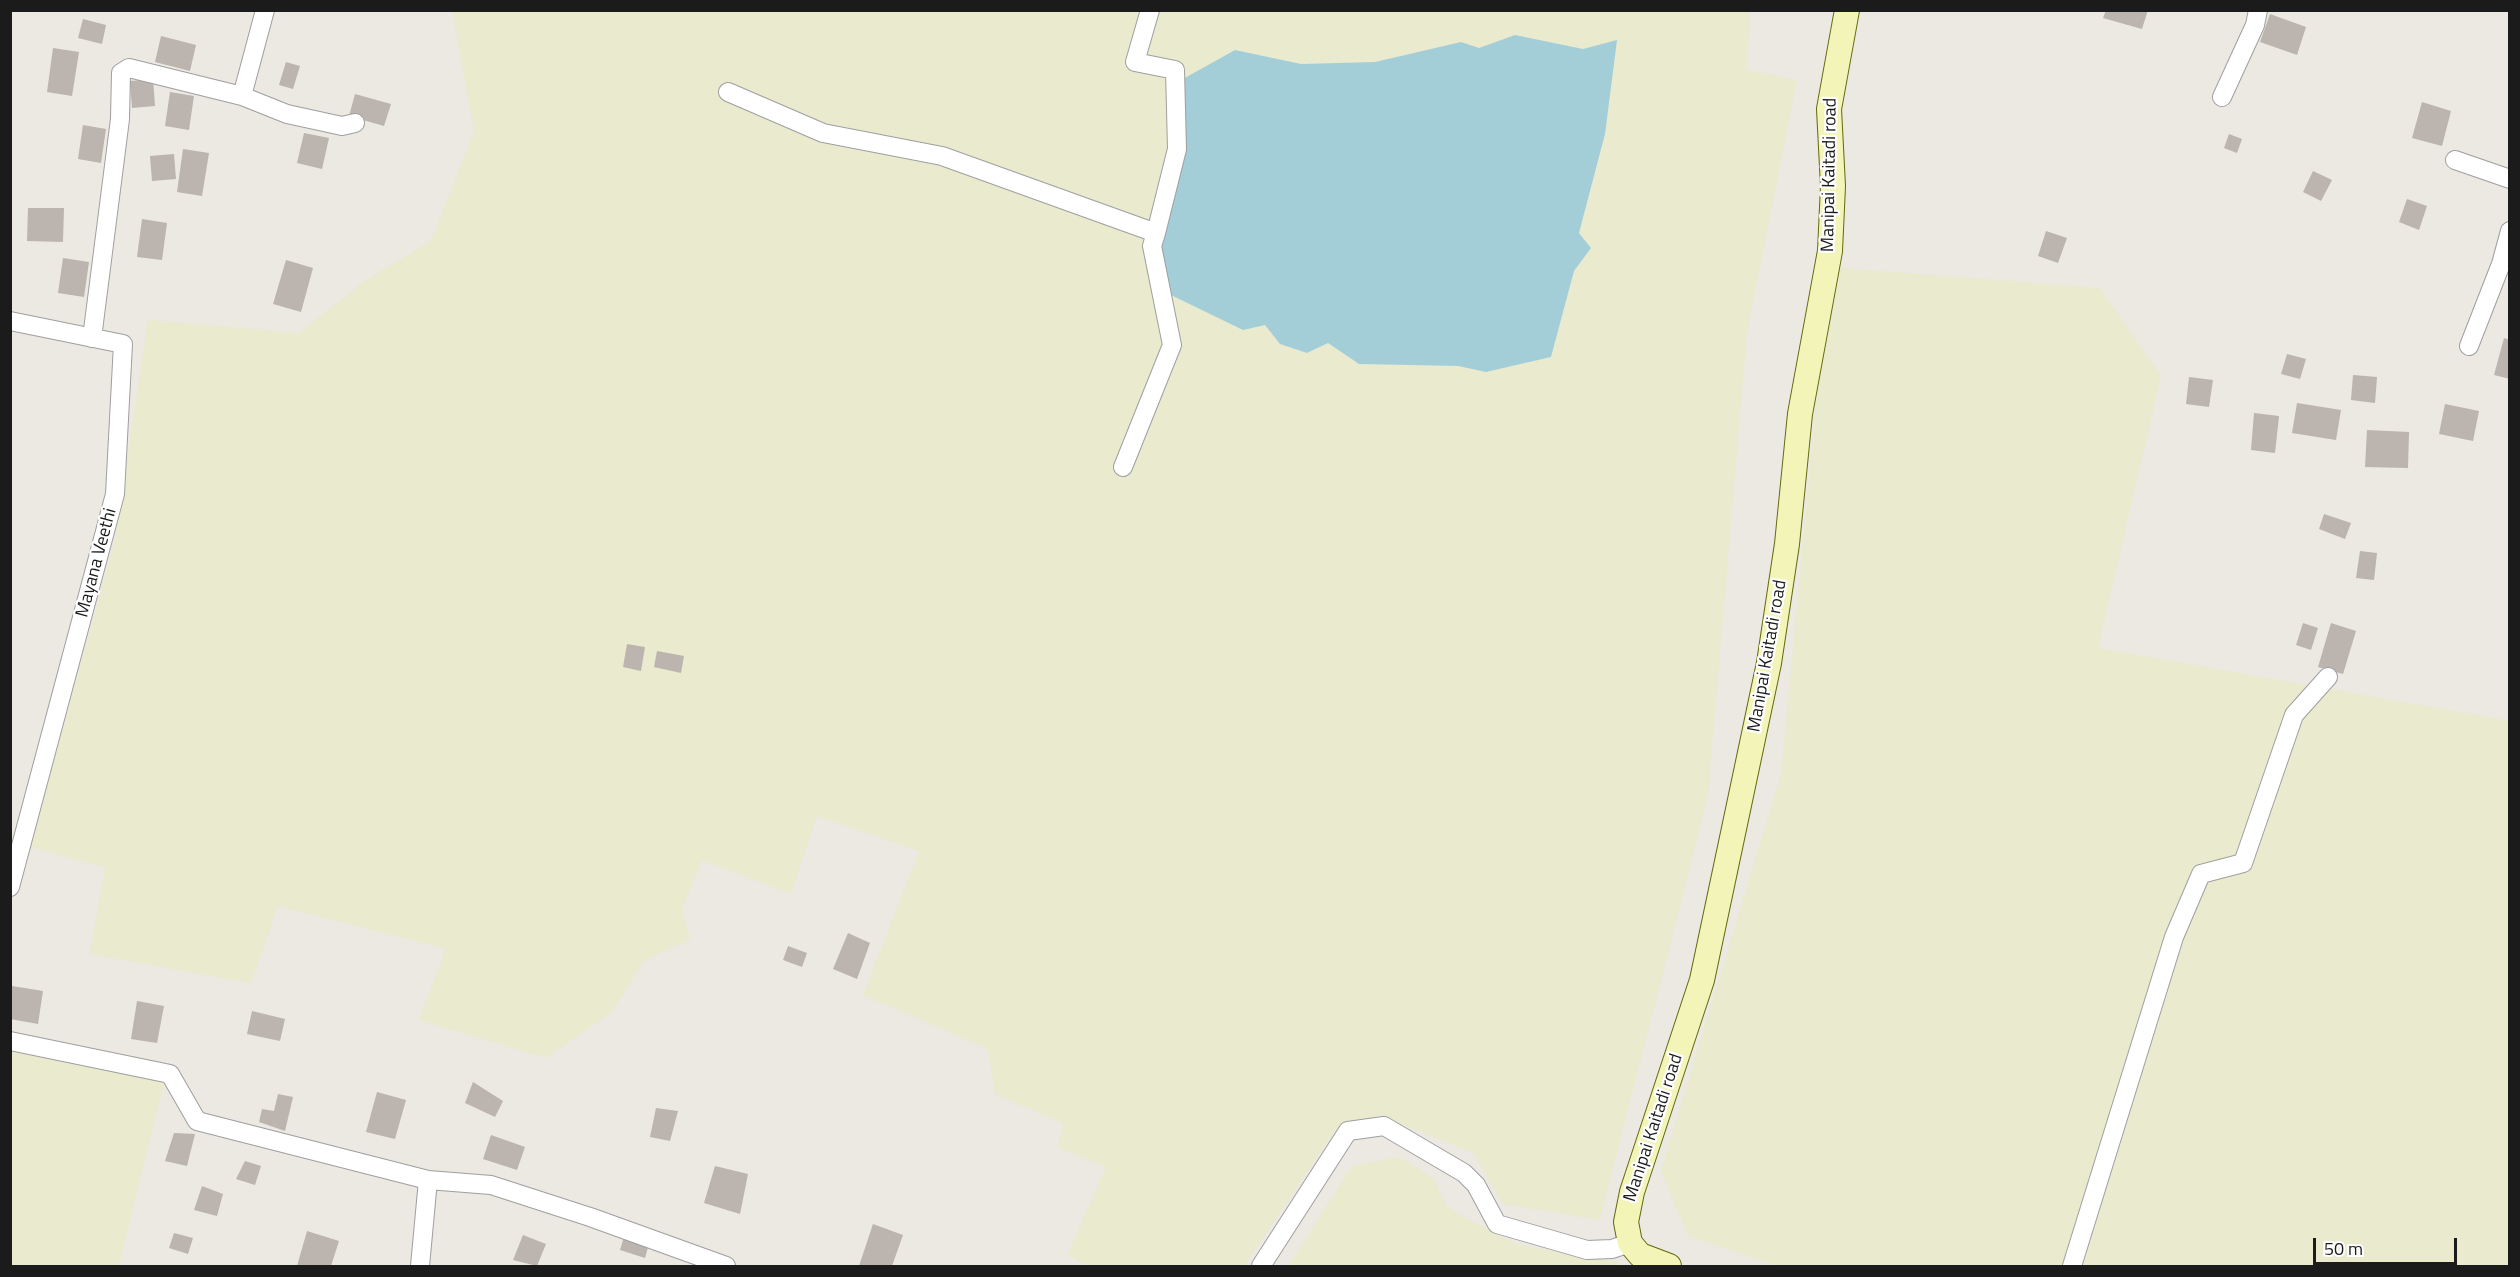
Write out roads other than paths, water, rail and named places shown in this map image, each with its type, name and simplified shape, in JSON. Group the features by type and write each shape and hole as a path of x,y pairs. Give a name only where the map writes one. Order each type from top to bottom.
{"main road":[{"name":"Manipai Kaitadi road","path":"1630,1243 1626,1222 1632,1192 1702,980 1769,663 1787,544 1800,414 1830,251 1833,186 1829,109 1847,10"},
{"path":"1630,1243 1640,1255 1669,1266"}],"street":[{"path":"242,96 265,10"},
{"path":"1123,467 1172,345 1152,246 1177,149 1175,70 1135,62 1150,10"},
{"path":"2222,98 2254,25 2258,10"},
{"path":"92,338 120,119 121,73 129,68 242,96 287,114 342,126 355,123"},
{"path":"728,92 824,133 942,156 1156,232"},
{"path":"2455,160 2510,179"},
{"path":"2469,346 2501,264 2510,231"},
{"name":"Mayana Veethi","path":"10,321 123,344 116,494 10,886"},
{"path":"2072,1266 2174,937 2201,874 2243,863 2294,715 2328,677"},
{"path":"10,1041 170,1074 197,1121 428,1180 491,1185 590,1217 726,1266"},
{"path":"1261,1266 1348,1131 1384,1126 1464,1173 1476,1185 1497,1224 1587,1250 1612,1249 1630,1243"},
{"path":"420,1266 428,1180"}],"water":[{"path":"1515,35 1583,49 1617,40 1605,134 1579,233 1591,248 1574,271 1551,357 1486,372 1458,366 1359,364 1328,343 1307,353 1280,344 1265,325 1243,330 1171,295 1157,249 1183,79 1235,50 1301,64 1375,62 1461,42 1479,48"}]}
